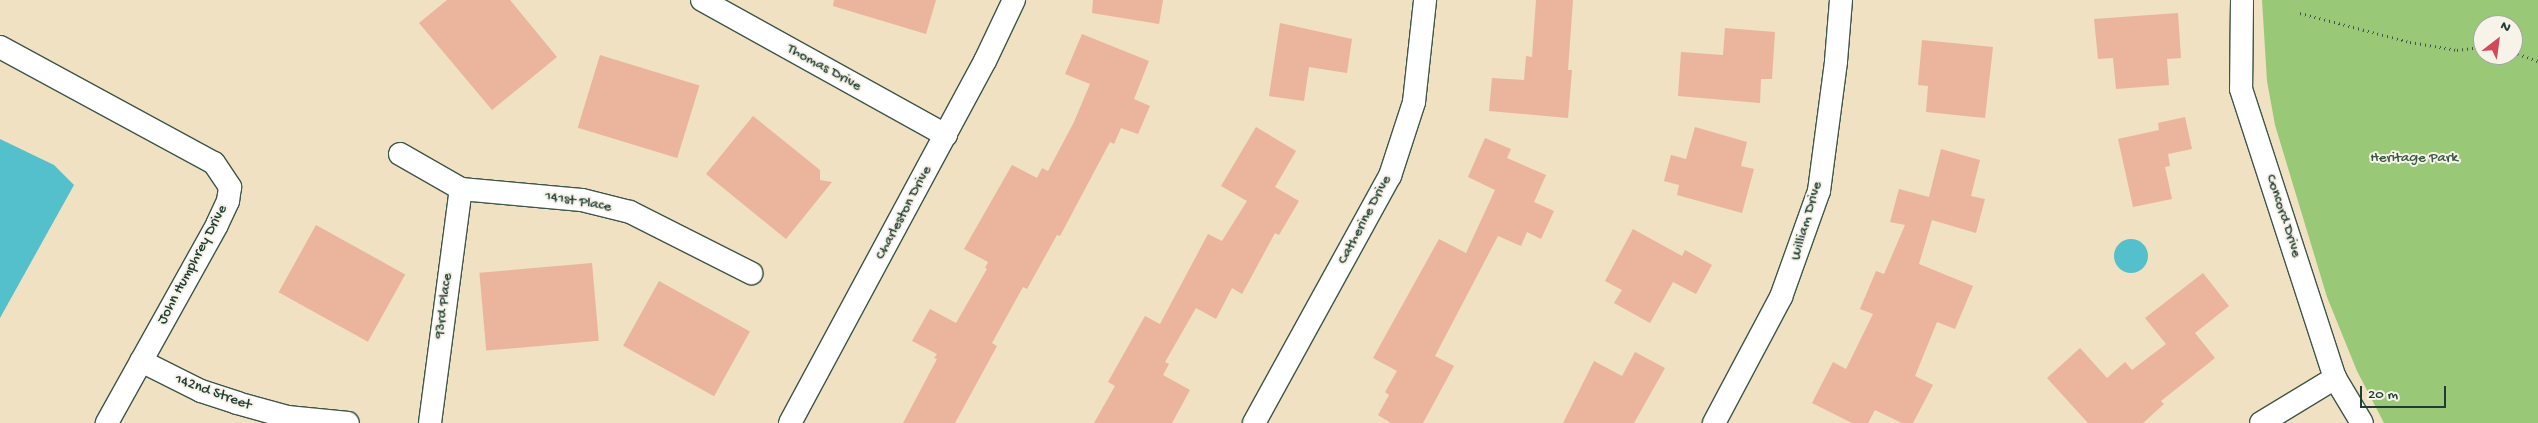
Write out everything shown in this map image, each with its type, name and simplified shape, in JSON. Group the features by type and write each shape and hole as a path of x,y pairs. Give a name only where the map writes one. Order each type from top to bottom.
{"street":[{"name":"Thomas Drive","path":"702,0 946,135"},
{"name":"Charleston Drive","path":"790,423 946,135 1014,0"},
{"name":"Catherine Drive","path":"1254,423 1390,176 1414,102 1424,0"},
{"name":"William Drive","path":"1714,423 1781,298 1819,191 1836,61 1841,0"},
{"name":"Concord Drive","path":"2242,0 2241,89 2335,378 2362,423"},
{"name":"John Humphrey Drive","path":"0,47 214,163 230,187 228,201 217,225 107,423"},
{"name":"141st Place","path":"400,154 461,189 582,200 630,212 752,273"},
{"name":"93rd Place","path":"430,423 461,189"},
{"name":"142nd Street","path":"141,361 201,391 237,403 288,417 348,423"},
{"path":"2261,423 2335,378"}],"path":[{"path":"2300,12 2410,42 2457,50 2473,48"},
{"path":"2523,56 2538,61"}],"green space":[{"name":"Heritage Park","path":"2262,0 2538,0 2538,423 2384,423 2357,371 2327,297 2275,125 2267,81"}],"water":[{"path":"0,139 54,165 74,185 0,318"},
{"path":"2131,239 2138,240 2143,244 2147,249 2147,263 2143,268 2138,272 2131,273 2124,272 2119,268 2115,263 2114,256 2115,249 2119,244 2124,240"}],"building":[{"path":"447,0 510,0 557,57 492,110 419,23"},
{"path":"834,0 936,0 926,34 833,6"},
{"path":"1093,0 1163,0 1159,24 1092,13"},
{"path":"1536,0 1573,0 1568,70 1572,70 1568,118 1489,111 1492,78 1524,80 1526,56 1532,57"},
{"path":"2178,13 2181,58 2167,59 2169,85 2116,89 2113,58 2098,59 2094,19"},
{"path":"1280,23 1352,39 1347,73 1309,67 1304,101 1269,96"},
{"path":"1725,28 1775,32 1772,79 1761,79 1760,103 1678,96 1681,52 1723,55"},
{"path":"1082,34 1149,61 1134,99 1150,106 1138,134 1121,128 1114,144 1110,142 1060,236 1057,235 1027,289 1023,287 992,343 997,346 955,423 903,423 937,359 934,358 937,354 912,341 930,309 956,323 987,269 985,268 988,262 964,249 1012,165 1037,178 1042,168 1048,171 1074,122 1090,84 1065,74"},
{"path":"1922,40 1993,47 1985,118 1926,112 1928,86 1918,85"},
{"path":"600,55 699,85 677,158 578,128"},
{"path":"753,116 820,170 820,180 832,182 786,239 706,174"},
{"path":"2185,117 2192,149 2168,154 2170,166 2165,167 2172,199 2133,207 2118,139 2159,130 2158,123"},
{"path":"1256,127 1296,151 1275,187 1299,201 1279,235 1275,233 1242,294 1232,288 1216,319 1196,308 1165,362 1169,364 1163,375 1190,390 1172,423 1094,423 1115,386 1108,382 1145,316 1160,324 1208,234 1222,241 1247,201 1221,186"},
{"path":"1695,127 1747,142 1741,166 1754,169 1742,213 1677,195 1679,185 1664,181 1671,155 1686,159"},
{"path":"1485,138 1511,149 1507,158 1546,175 1534,202 1554,211 1541,239 1527,232 1521,246 1498,236 1435,356 1454,366 1423,423 1391,423 1378,415 1389,395 1385,392 1397,371 1373,358 1439,239 1466,253 1495,190 1468,177"},
{"path":"1941,149 1980,160 1971,196 1985,199 1976,233 1932,220 1919,264 1973,286 1955,329 1937,322 1915,376 1933,385 1913,423 1902,423 1875,410 1868,423 1852,423 1812,403 1833,362 1846,369 1873,314 1860,309 1876,271 1884,274 1905,225 1890,222 1899,189 1929,197"},
{"path":"316,225 405,274 368,342 279,292"},
{"path":"1633,229 1682,256 1685,250 1712,265 1696,294 1673,282 1650,323 1614,303 1622,290 1605,281"},
{"path":"592,263 599,341 486,351 479,273"},
{"path":"2203,273 2229,306 2195,333 2215,358 2161,401 2164,404 2143,423 2088,423 2047,378 2080,348 2107,378 2125,362 2132,370 2166,344 2145,318"},
{"path":"659,281 750,331 714,396 623,346"},
{"path":"1635,352 1665,368 1634,423 1563,423 1594,361 1622,376"}]}
